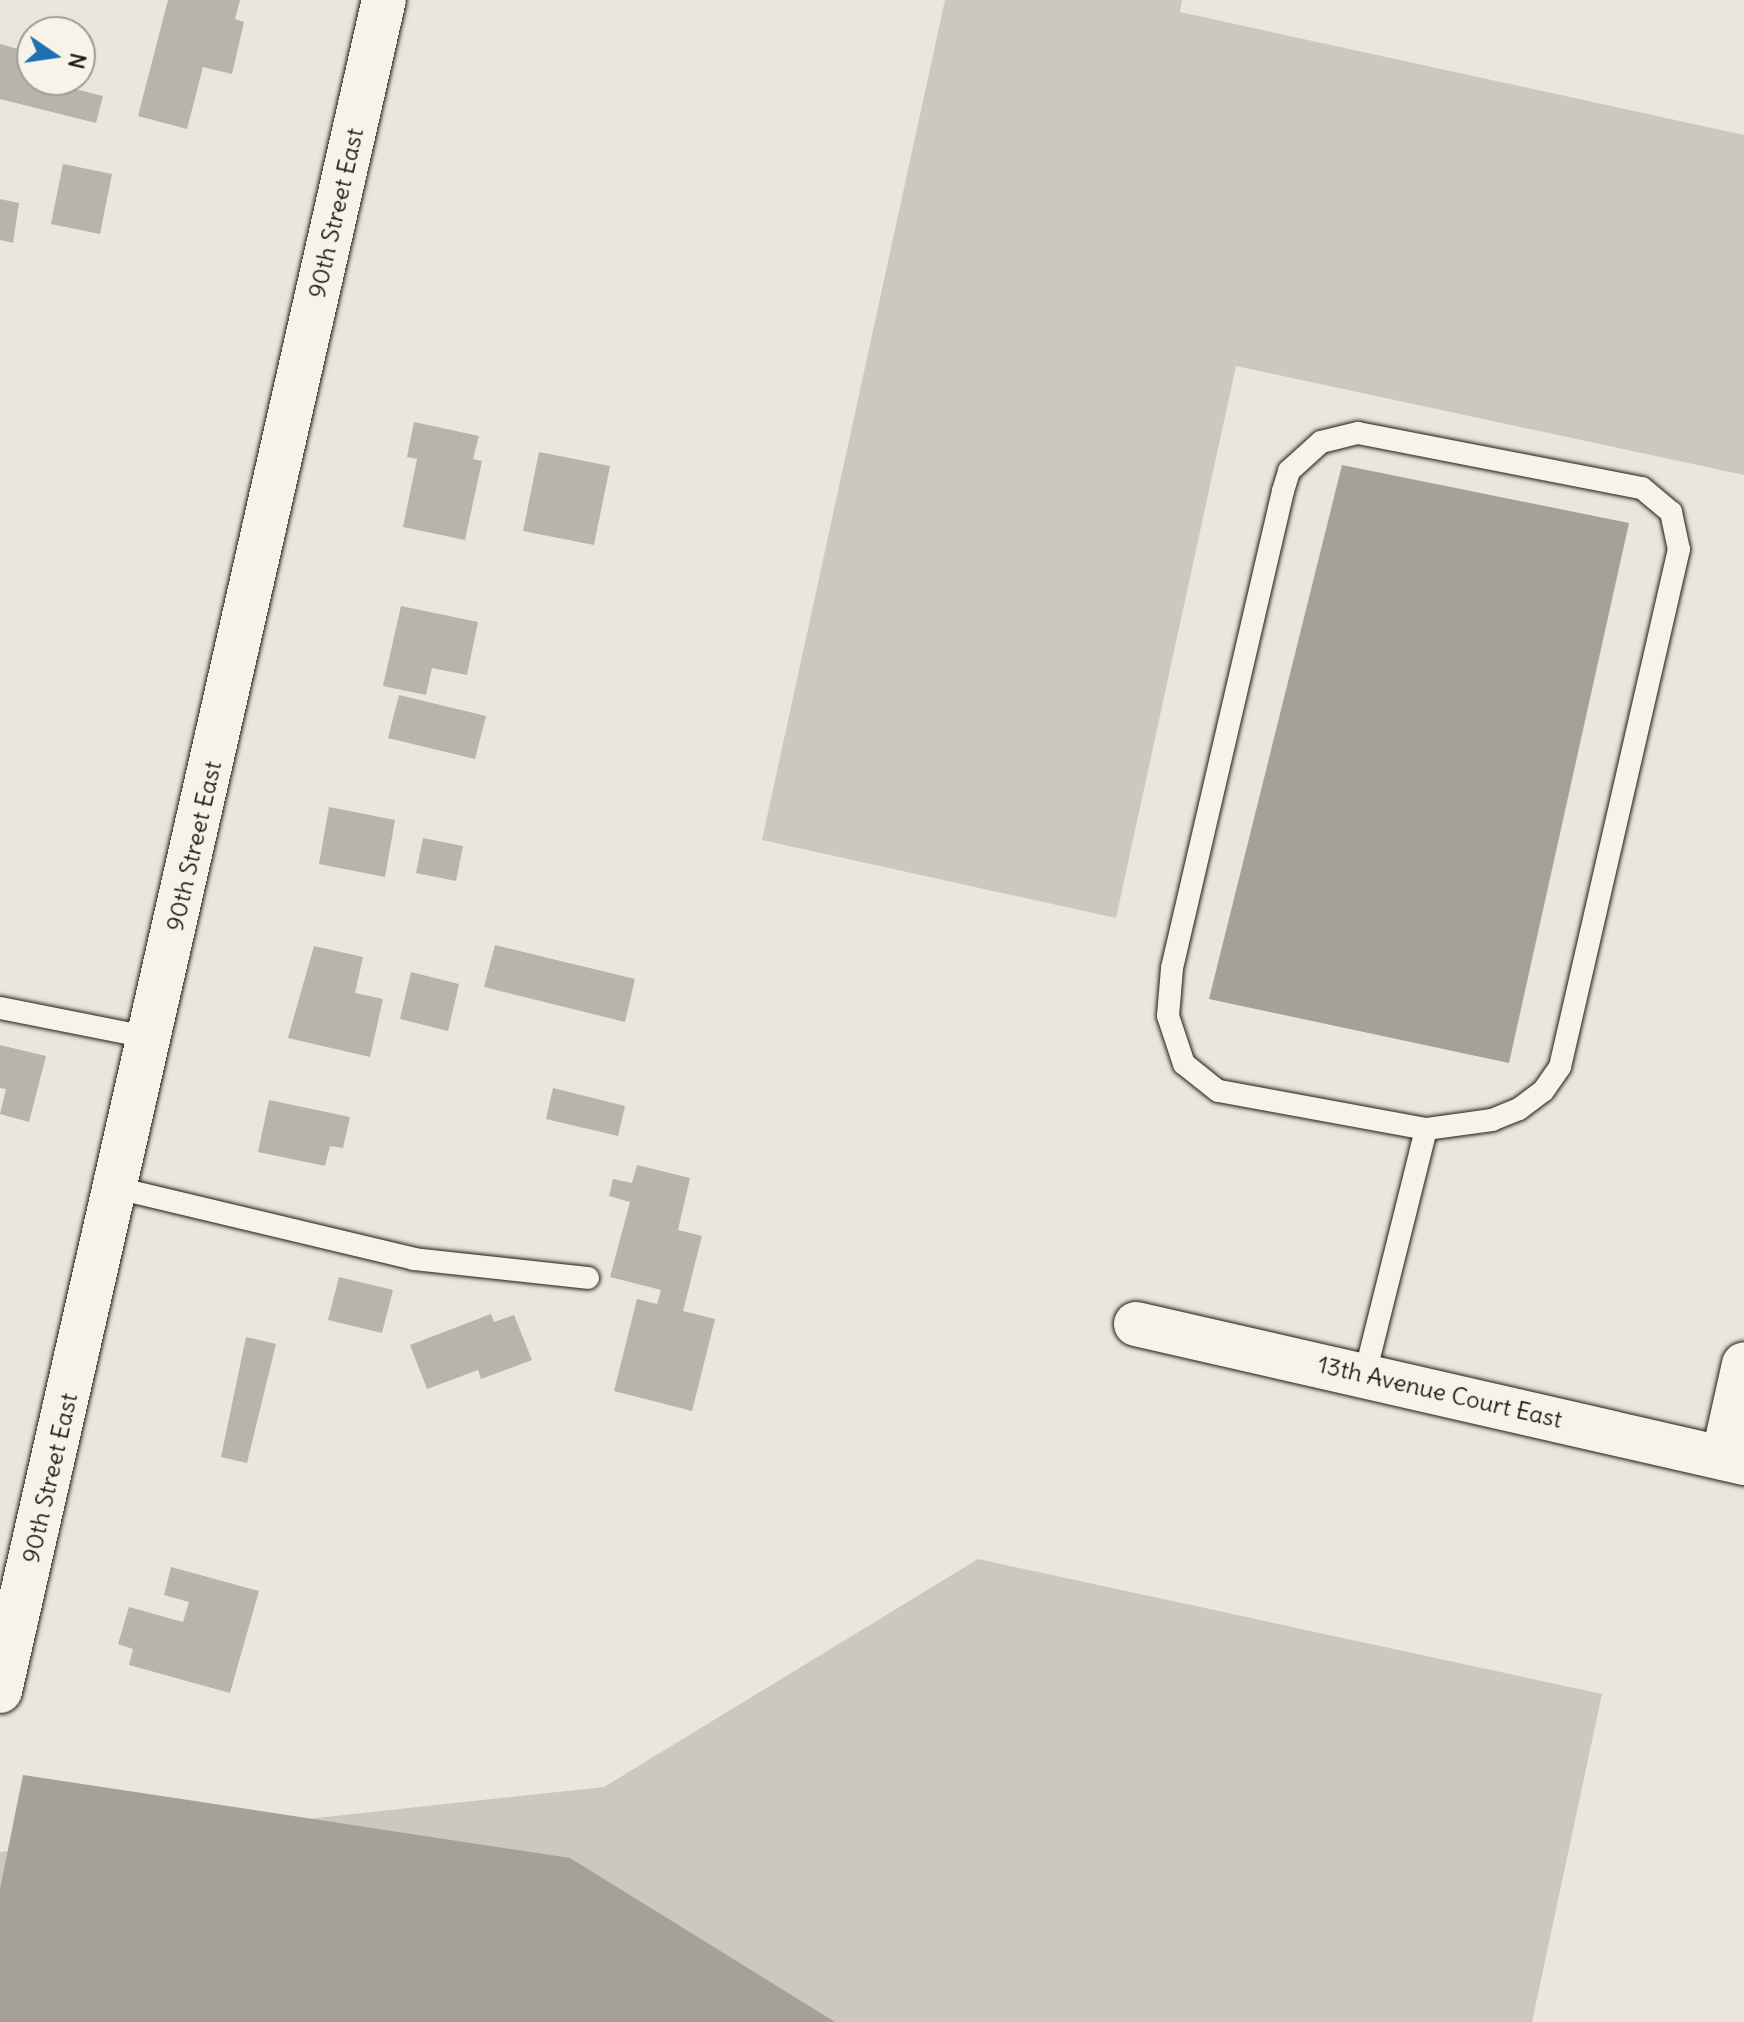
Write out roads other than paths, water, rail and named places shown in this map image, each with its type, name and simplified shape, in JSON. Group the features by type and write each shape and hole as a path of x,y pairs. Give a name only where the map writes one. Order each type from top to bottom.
{"street":[{"name":"90th Street East","path":"0,1691 117,1188 384,0"},
{"name":"13th Avenue Court East","path":"1136,1324 1733,1460"},
{"path":"1733,1460 1744,1364"}],"lane":[{"path":"1358,433 1642,488 1671,512 1678,530 1677,558 1560,1067 1543,1091 1519,1109 1492,1120 1426,1129 1218,1091 1184,1064 1168,1016 1172,968 1283,491 1289,471 1321,442 1339,434 1358,433"},
{"path":"0,1008 151,1038"},
{"path":"1365,1374 1426,1129"},
{"path":"117,1188 414,1259 588,1278"}]}
